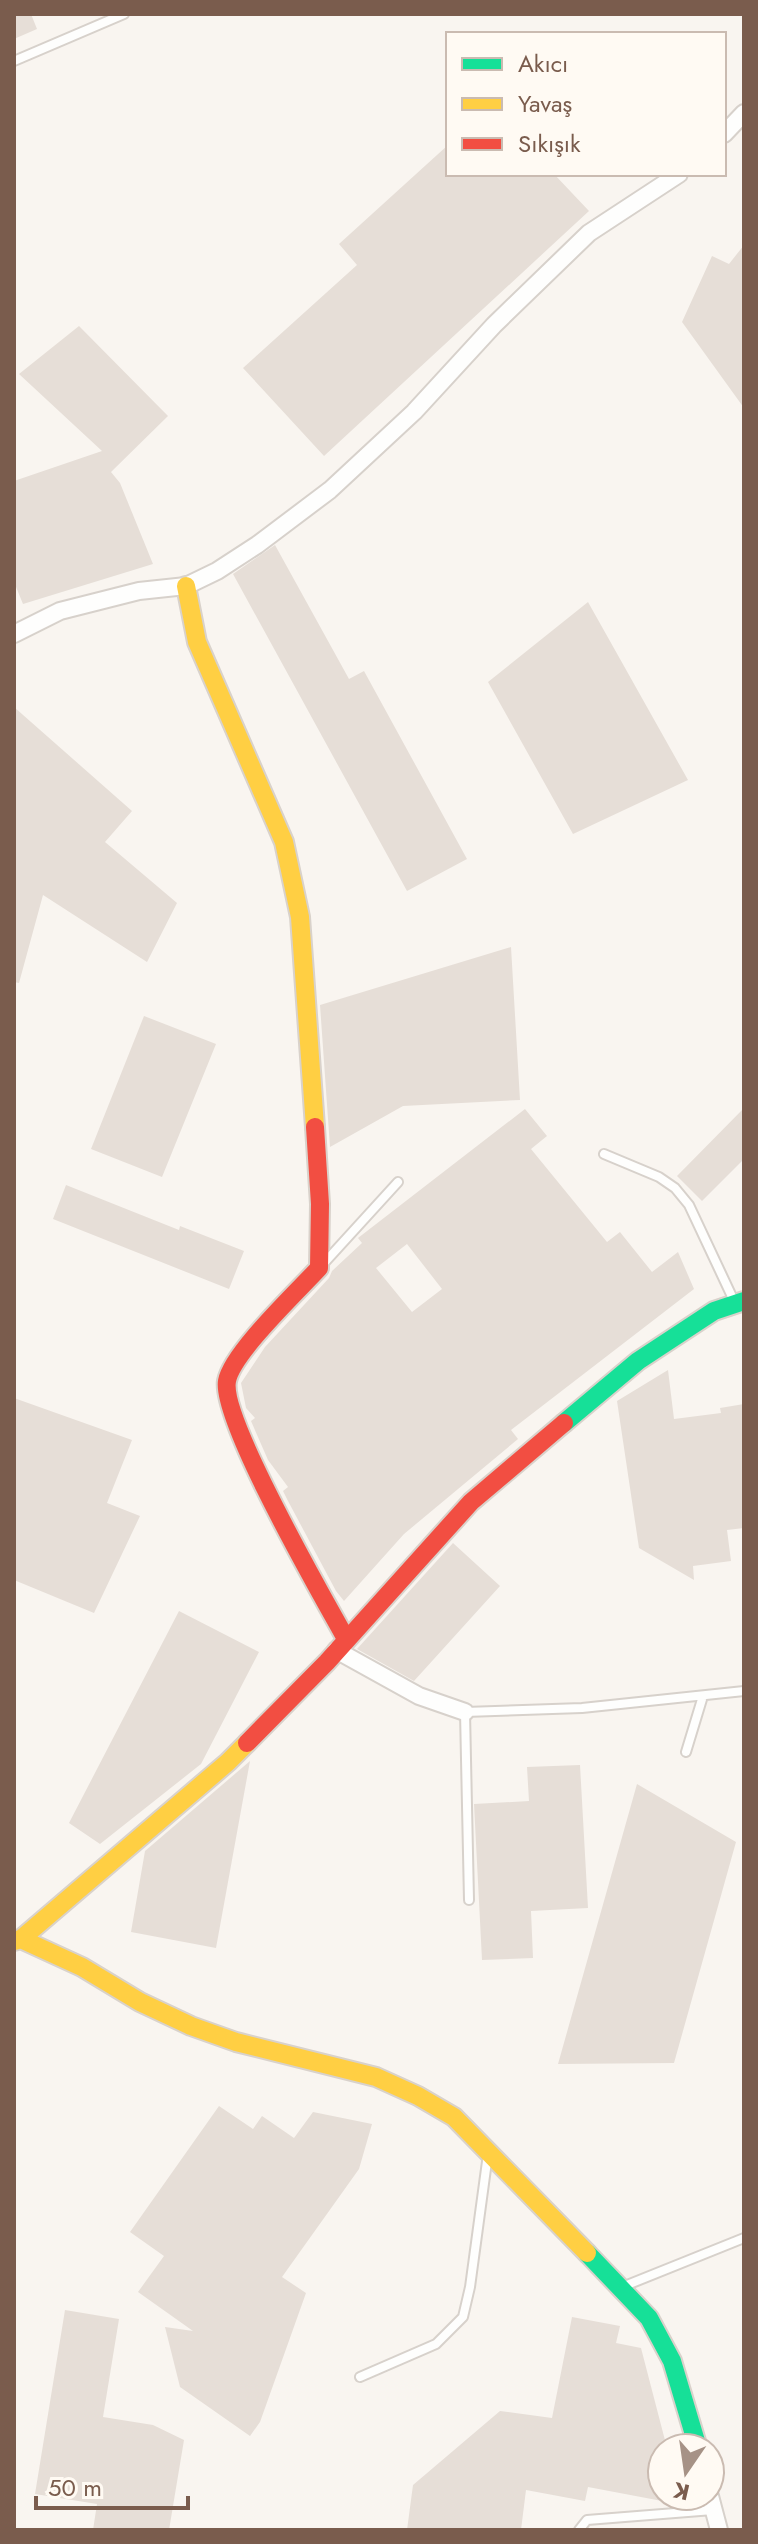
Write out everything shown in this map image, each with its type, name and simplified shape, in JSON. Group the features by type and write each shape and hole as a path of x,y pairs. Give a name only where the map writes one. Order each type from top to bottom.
{"street":[{"path":"726,132 744,113"},
{"path":"14,634 60,611 139,591 186,586 217,571 257,545 330,490 414,412 494,325 589,233 676,176"},
{"path":"186,586 197,642 284,842 300,917 320,1204 319,1268 247,1347 226,1382 227,1396 235,1421 341,1645 419,1696 465,1712"},
{"path":"694,2432 672,2361 649,2318 454,2117 376,2077 236,2042 191,2026 140,2002 82,1967 18,1940 228,1762 327,1662 471,1502 638,1361 714,1311 740,1303"}],"lane":[{"path":"14,61 124,14"},
{"path":"604,1154 659,1177 675,1188 689,1205 740,1303"},
{"path":"319,1268 398,1182"},
{"path":"469,1900 465,1712 582,1708 744,1691"},
{"path":"686,1752 703,1696"},
{"path":"360,2377 436,2344 463,2317 470,2287 488,2150"},
{"path":"621,2287 744,2238"},
{"path":"579,2530 587,2520 646,2512"}],"building":[{"path":"14,14 31,14 37,29 14,39"},
{"path":"446,147 446,176 556,176 589,211 324,456 243,368 357,265 339,244"},
{"path":"744,245 744,408 682,322 712,256 729,264"},
{"path":"79,326 168,416 111,472 120,483 153,564 23,604 14,582 14,481 102,451 19,374"},
{"path":"275,545 349,679 364,671 467,859 407,891 233,574"},
{"path":"588,602 688,780 573,834 488,682"},
{"path":"14,707 132,811 105,842 177,903 147,962 43,895 19,983 14,982"},
{"path":"511,947 520,1100 403,1106 330,1147 320,1005"},
{"path":"144,1016 216,1044 162,1177 91,1149"},
{"path":"744,1108 744,1159 702,1201 677,1176"},
{"path":"525,1109 547,1136 531,1149 607,1242 620,1232 652,1272 678,1252 694,1289 511,1430 518,1439 404,1534 344,1601 283,1491 288,1487 268,1460 251,1421 255,1418 246,1408 241,1383 265,1347 332,1271 362,1243 358,1238","holes":["407,1244 442,1289 412,1312 376,1268"]},
{"path":"66,1185 179,1230 180,1226 244,1251 229,1289 53,1219"},
{"path":"668,1370 674,1419 721,1413 720,1408 744,1404 744,1528 727,1530 731,1561 693,1566 694,1580 639,1548 617,1401"},
{"path":"14,1398 132,1440 107,1503 140,1516 94,1613 14,1580"},
{"path":"453,1543 500,1586 414,1681 357,1649"},
{"path":"179,1611 259,1652 201,1764 100,1844 69,1823"},
{"path":"250,1761 216,1948 131,1932 145,1851"},
{"path":"580,1765 588,1908 531,1911 533,1958 482,1960 474,1804 529,1801 527,1767"},
{"path":"637,1784 736,1842 674,2063 558,2064"},
{"path":"219,2106 253,2129 262,2116 294,2138 313,2112 372,2124 359,2169 282,2277 306,2293 260,2422 250,2436 180,2387 165,2327 193,2331 138,2292 164,2256 130,2232"},
{"path":"65,2310 119,2319 103,2417 153,2425 184,2440 169,2530 93,2530 97,2504 35,2494"},
{"path":"572,2317 620,2326 616,2343 641,2348 663,2432 646,2432 646,2498 588,2487 585,2501 526,2490 521,2530 407,2530 413,2485 500,2411 552,2418"}],"traffic: fast":[{"path":"564,1423 638,1361 714,1311 744,1301"},
{"path":"587,2253 649,2318 672,2361 693,2432"}],"traffic: slow":[{"path":"186,586 197,642 284,842 300,917 315,1127"},
{"path":"14,1941 21,1939 247,1743"},
{"path":"21,1939 82,1967 140,2002 191,2026 236,2042 376,2077 418,2096 454,2117 587,2253"}],"traffic: jam":[{"path":"315,1127 320,1204 319,1268 253,1339 227,1381 229,1401 256,1468 346,1639"},
{"path":"247,1743 327,1662 471,1502 564,1423"}]}
